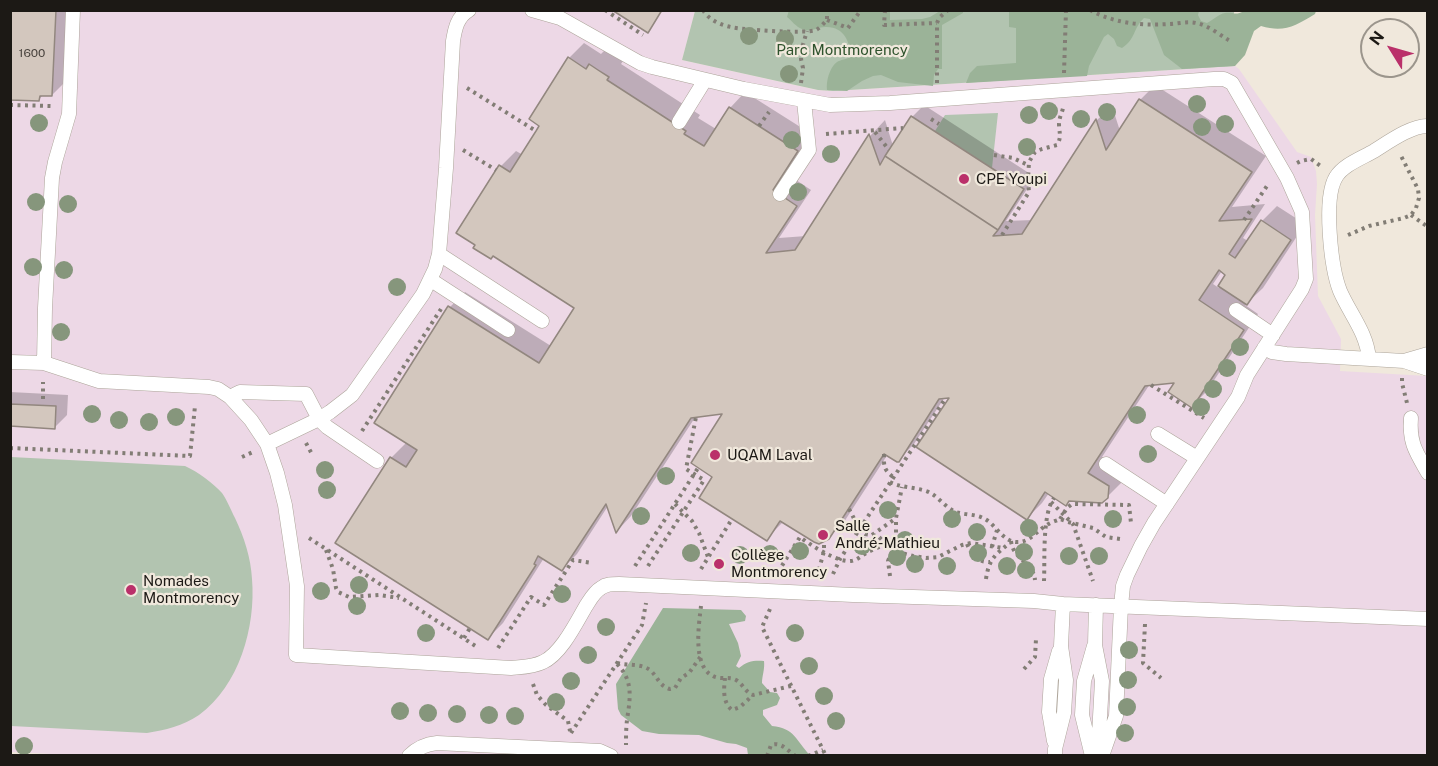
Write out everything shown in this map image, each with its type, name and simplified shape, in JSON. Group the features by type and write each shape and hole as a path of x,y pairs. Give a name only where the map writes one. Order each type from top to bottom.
{"lane":[{"path":"44,363 52,178 69,114 73,10"},
{"path":"267,444 320,419 352,395 431,280 439,254 454,30 465,12 469,10"},
{"path":"532,10 560,18 570,16 640,63 677,74 830,105 890,103 1224,79 1232,83 1292,187 1302,212 1306,279 1302,290 1247,375 1238,396 1167,504 1141,546 1130,569 1123,586 1121,606 1116,716 1102,756"},
{"path":"680,122 705,80"},
{"path":"780,194 809,150 804,100"},
{"path":"1369,359 1365,339 1340,291 1333,263 1330,193 1336,176 1352,163 1422,125 1428,126"},
{"path":"439,254 542,321"},
{"path":"431,280 508,330"},
{"path":"1236,310 1273,335"},
{"path":"1264,348 1286,354 1404,361 1428,369"},
{"path":"1404,361 1428,354"},
{"path":"10,362 44,363 99,381 209,387 218,389 230,397 255,425 267,444 282,490 297,586 296,656 511,668 534,665 552,656 599,589 607,585 619,584 1428,619"},
{"path":"230,397 240,392 306,394 327,427 377,461"},
{"path":"1411,418 1410,431 1413,445 1428,473"},
{"path":"1158,434 1197,458"},
{"path":"1106,464 1167,504"},
{"path":"1055,752 1050,712 1051,679 1061,646 1063,604"},
{"path":"1096,605 1095,645 1102,681 1098,756"},
{"path":"1092,756 1082,715 1084,681 1095,645"},
{"path":"408,756 422,746 437,743 600,751 611,756"}],"path":[{"path":"605,10 643,35"},
{"path":"703,10 708,17 729,27 781,31 821,29 827,20 827,10"},
{"path":"827,20 848,28 861,10"},
{"path":"885,10 884,25 937,23"},
{"path":"937,86 937,23 948,10"},
{"path":"1064,77 1066,10"},
{"path":"1090,10 1119,22 1197,23 1230,41"},
{"path":"781,31 782,22"},
{"path":"801,86 802,48 807,31"},
{"path":"462,84 536,131"},
{"path":"10,105 54,106"},
{"path":"1002,235 1029,192 1028,165 1035,152 1057,145 1060,140 1058,121 1064,106"},
{"path":"759,126 772,108"},
{"path":"821,135 903,128"},
{"path":"874,131 889,150"},
{"path":"459,147 496,170"},
{"path":"1348,235 1369,226 1397,220 1411,214 1418,204 1419,193 1416,183 1398,150"},
{"path":"994,155 1013,158 1028,165"},
{"path":"1283,172 1301,161 1311,159 1336,176"},
{"path":"1244,220 1270,181"},
{"path":"1411,214 1428,226"},
{"path":"360,434 444,305"},
{"path":"1151,386 1201,417"},
{"path":"833,574 840,559 945,399"},
{"path":"10,448 190,456 195,406"},
{"path":"648,566 704,480 686,469 696,417"},
{"path":"884,454 884,467 892,480 902,487 927,491 956,512 981,516 993,523 1011,541 1029,540 1046,525 1060,519 1072,504 1129,505 1131,523"},
{"path":"635,566 698,468"},
{"path":"891,576 888,561 896,537 896,518 902,487"},
{"path":"1044,580 1046,525 1052,500 1073,524 1093,581"},
{"path":"675,504 693,521 708,557"},
{"path":"849,508 860,530 866,534 878,536 898,552 926,558 938,557 971,543 1003,548"},
{"path":"872,535 896,518"},
{"path":"701,569 732,519"},
{"path":"1060,519 1093,528 1106,537 1120,539"},
{"path":"992,547 997,529"},
{"path":"778,572 800,537 849,562 886,544"},
{"path":"309,538 478,647"},
{"path":"986,579 990,561 1011,541"},
{"path":"1011,541 1014,552 1032,569 1035,580"},
{"path":"817,573 824,551 824,542"},
{"path":"967,544 976,559 982,562 990,561"},
{"path":"326,549 338,592 349,597 379,595 404,599"},
{"path":"498,648 531,597 544,605 572,560 592,563"},
{"path":"533,684 537,695 546,705 568,721 571,734 642,625 646,603"},
{"path":"702,605 698,642 704,667 713,676 736,680 748,693 753,695"},
{"path":"1146,607 1143,663 1161,678"},
{"path":"771,609 762,627 826,756"},
{"path":"464,638 470,628"},
{"path":"1024,669 1035,657 1036,639"},
{"path":"617,663 647,668 660,684 670,689 675,688 681,678 690,673 701,656"},
{"path":"617,663 628,678 630,688 626,745"},
{"path":"724,678 725,701 732,710 740,707 753,695 791,686"},
{"path":"767,756 771,745 775,744 784,746 796,756"},
{"path":"808,756 823,750"}],"shaded area":[{"name":"Collège Montmorency","path":"11,11 695,11 682,60 817,90 833,91 1235,66 1297,152 1311,157 1316,171 1318,296 1341,339 1340,371 1427,376 1427,755 90,756 11,752"}],"green space":[{"path":"789,10 890,11 890,20 922,19 940,11 963,11 963,13 942,25 942,69 938,69 934,75 933,86 898,82 881,75 862,81 847,91 827,90 829,75 834,65 838,61 851,57 845,36 832,27 808,30 800,28 787,17"},
{"name":"Parc Montmorency","path":"695,11 1234,11 1235,66 833,91 818,90 682,60"},
{"path":"1009,11 1199,11 1201,21 1207,23 1225,13 1316,11 1315,14 1289,27 1276,29 1261,26 1254,31 1245,55 1235,66 1182,69 1164,55 1150,19 1144,18 1130,41 1122,48 1117,46 1108,34 1104,37 1089,66 1087,76 966,83 970,73 977,66 1016,63 1016,28 1009,27"},
{"path":"998,113 992,168 935,131 945,115"},
{"name":"Nomades Montmorency","path":"11,457 185,466 205,478 222,493 238,525 249,555 253,597 248,635 234,672 213,703 199,715 174,727 147,733 11,726"},
{"path":"663,608 741,610 746,616 745,621 729,624 741,656 736,666 739,668 751,661 764,661 762,683 770,692 777,693 780,698 777,705 763,710 763,715 772,726 790,732 810,755 748,755 747,748 699,735 659,734 642,731 621,715 618,709 616,684"}],"building":[{"path":"10,10 56,10 52,96 40,96 39,101 10,100"},
{"path":"612,10 662,10 648,33"},
{"path":"568,57 586,69 589,64 609,77 607,80 686,131 684,134 704,146 729,107 798,151 773,190 797,206 766,253 795,250 869,134 880,165 885,156 998,230 993,236 1022,234 1096,119 1106,150 1139,99 1252,172 1219,221 1252,219 1229,254 1235,258 1261,220 1291,240 1247,305 1218,286 1225,275 1219,270 1199,300 1244,330 1192,408 1168,392 1174,383 1145,386 1088,473 1109,486 1108,498 1102,503 1069,501 1066,506 1045,492 1027,520 916,447 949,398 939,399 899,462 884,454 829,539 819,544 780,521 767,541 699,498 712,477 691,463 722,414 691,418 616,533 606,504 562,571 538,556 534,564 536,565 488,640 335,543 390,457 406,467 417,450 374,423 448,306 539,363 574,308 493,256 491,259 473,248 475,245 456,233 499,165 510,172 539,126 529,119"},
{"name":"CPE Youpi","path":"911,116 1024,189 998,230 885,156"},
{"path":"10,404 56,406 55,429 10,426"}],"place":[{"name":"CPE Youpi","path":"964,179"},
{"name":"UQAM Laval","path":"715,455"},
{"name":"Salle André-Mathieu","path":"823,535"},
{"name":"Collège Montmorency","path":"719,564"},
{"name":"Nomades Montmorency","path":"131,590"}]}
